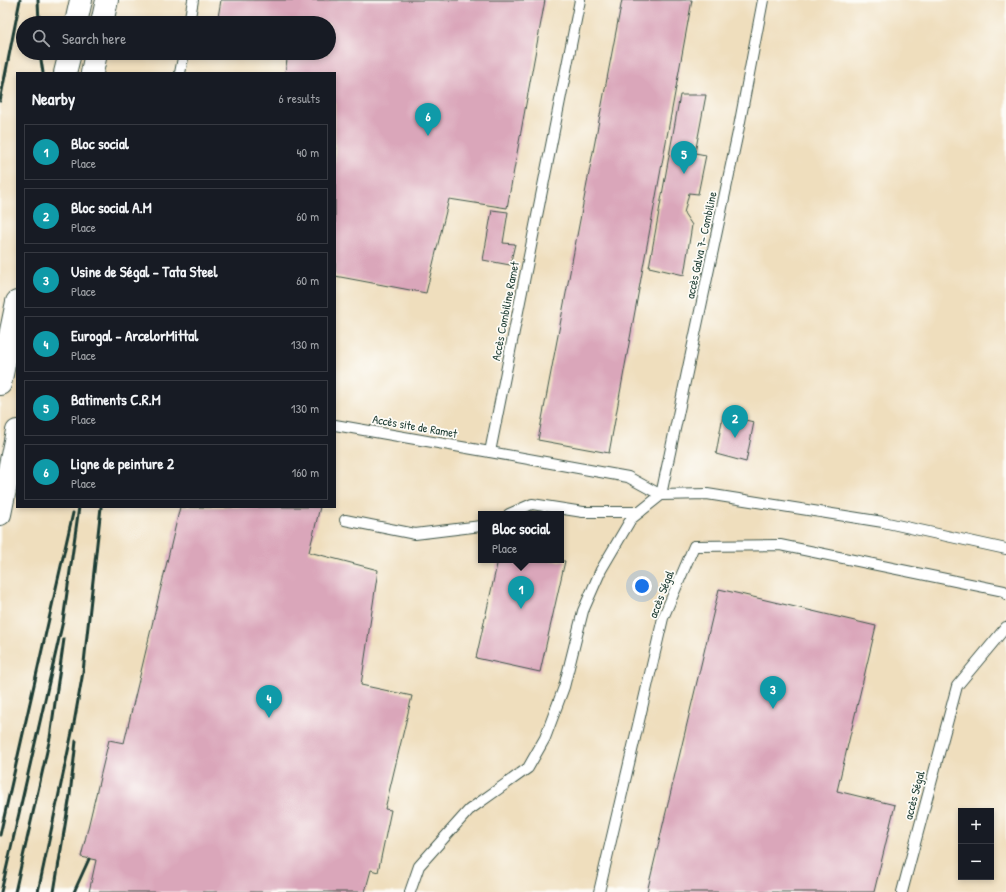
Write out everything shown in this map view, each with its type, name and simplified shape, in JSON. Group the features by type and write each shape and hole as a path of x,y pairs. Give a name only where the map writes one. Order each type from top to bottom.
{"highway":[{"path":"78,16 81,0"},
{"path":"104,16 107,0"},
{"path":"65,72 68,60"},
{"path":"92,72 95,60"},
{"path":"0,384 16,307"},
{"path":"0,514 16,436"}],"lane":[{"path":"190,16 193,0"},
{"name":"Accès Combiline Ramet","path":"490,452 580,0"},
{"name":"accès Galva 7- Combiline","path":"661,495 738,132 763,0"},
{"path":"180,72 183,60"},
{"name":"Accès site de Ramet","path":"336,425 490,452"},
{"path":"490,452 628,477 661,495 707,494 883,522 1006,549"},
{"path":"410,892 418,866 469,810 528,768 545,738 564,687 583,612 601,570 631,519 661,495"},
{"path":"516,511 532,504 583,512 640,512"},
{"path":"345,520 415,534 478,526"},
{"name":"accès Ségal","path":"599,892 664,618 694,546 780,545 1004,591 1006,594"},
{"name":"accès Ségal","path":"902,892 957,686 1006,627"}],"building":[{"path":"221,0 545,0 507,208 449,199 426,293 336,276 336,72 285,72 287,60 336,60 336,16 218,16"},
{"path":"622,0 692,0 609,453 538,440"},
{"path":"680,95 706,95 695,153 706,155 698,194 689,193 684,213 692,225 684,275 649,267"},
{"path":"492,210 508,212 503,243 515,244 510,265 483,260"},
{"path":"723,415 754,422 746,462 716,454"},
{"path":"180,508 320,508 309,552 378,570 361,685 412,696 385,809 391,810 378,872 371,870 365,892 89,892 96,860 81,857 109,740 124,743"},
{"path":"565,561 540,672 476,658 497,563 564,563"},
{"path":"719,589 876,626 837,791 895,805 874,892 647,892"}],"railway":[{"path":"17,16 20,0"},
{"path":"38,0 39,16"},
{"path":"0,101 16,20"},
{"path":"41,60 43,72"},
{"path":"1,892 63,621 79,508"},
{"path":"38,892 74,723 83,672 101,508"},
{"path":"0,835 73,513"},
{"path":"15,892 50,738 64,639"},
{"path":"54,892 70,795 76,741"},
{"path":"74,892 89,859"}],"place":[{"name":"Ligne de peinture 2","path":"428,136"},
{"name":"Batiments C.R.M","path":"684,174"},
{"name":"Bloc social A.M","path":"735,438"},
{"name":"Bloc social","path":"521,609"},
{"name":"Usine de Ségal - Tata Steel","path":"773,709"},
{"name":"Eurogal - ArcelorMittal","path":"269,718"}]}
